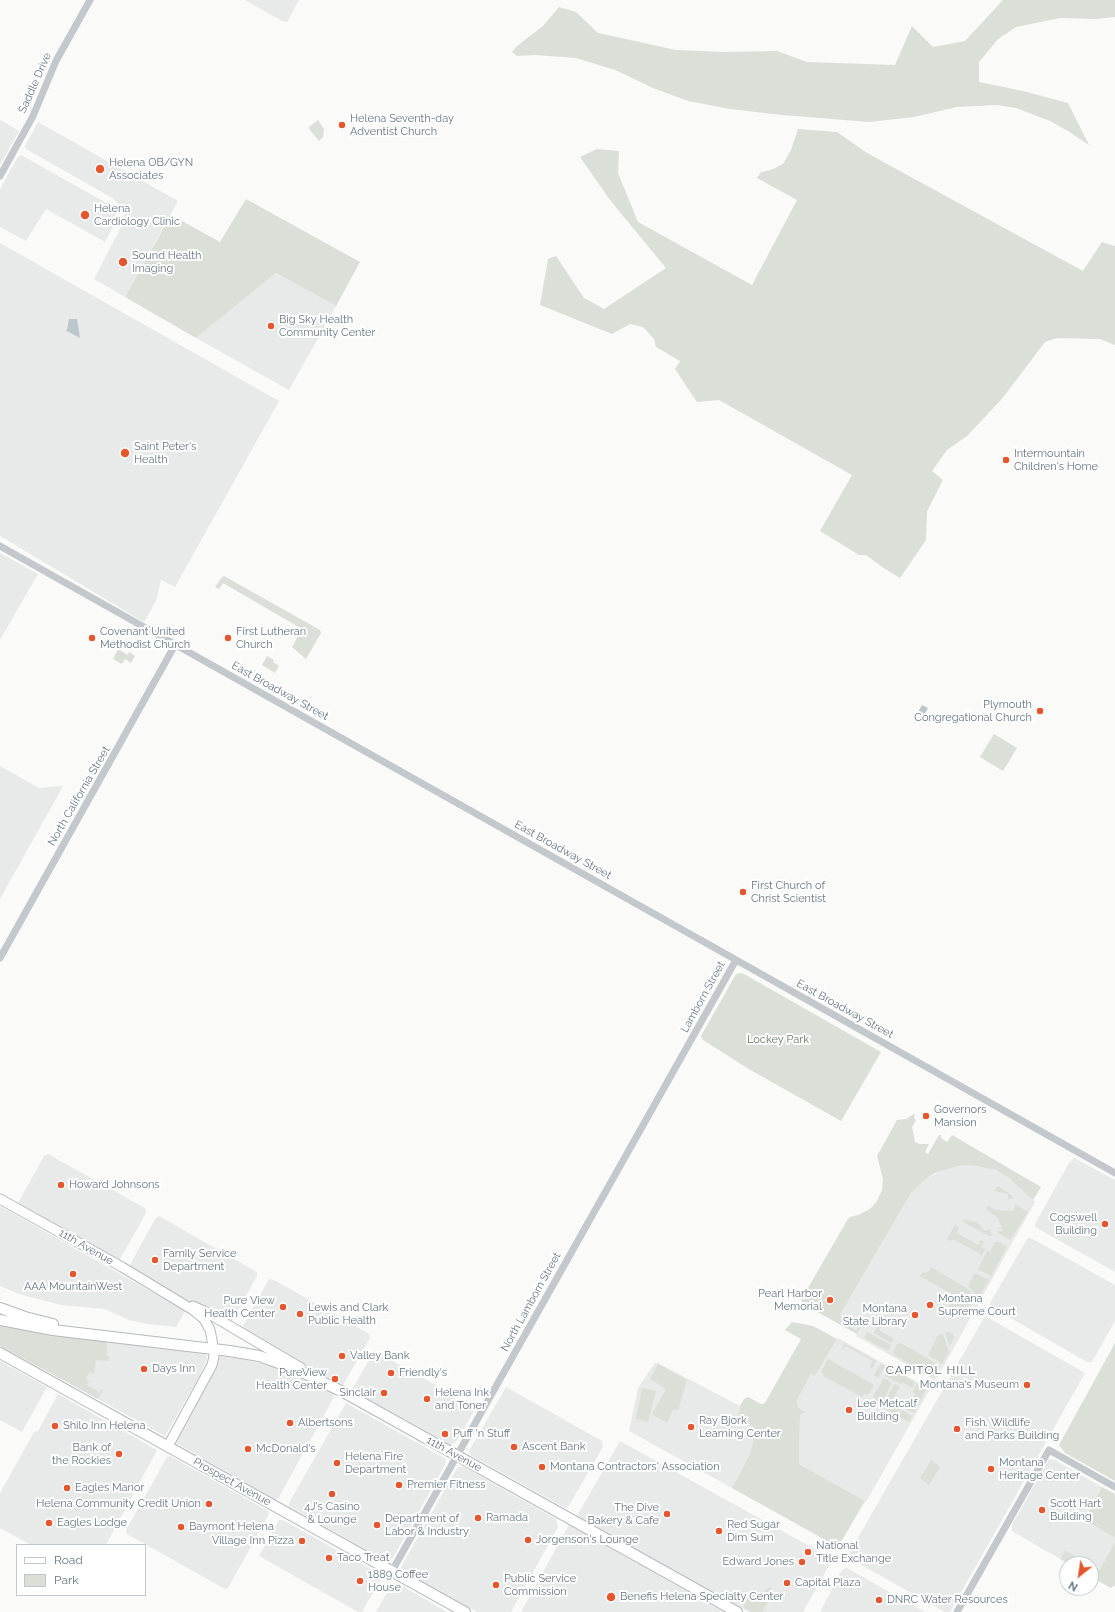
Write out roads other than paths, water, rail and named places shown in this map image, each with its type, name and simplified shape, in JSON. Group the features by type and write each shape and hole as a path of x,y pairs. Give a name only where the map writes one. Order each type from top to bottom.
{"highway":[{"path":"0,1308 34,1319 98,1335"},
{"path":"0,1320 40,1328 213,1348 252,1355 296,1369 319,1380"},
{"name":"Prospect Avenue","path":"0,1353 465,1612"},
{"name":"11th Avenue","path":"319,1380 737,1612"}],"main road":[{"name":"11th Avenue","path":"0,1199 194,1310 204,1319 210,1330 213,1348 212,1364 168,1446"},
{"name":"11th Avenue","path":"171,1297 206,1312 273,1350 319,1380"}],"street":[{"name":"Saddle Drive","path":"0,176 33,116 56,61 90,0"},
{"name":"East Broadway Street","path":"0,546 1115,1173"},
{"name":"North California Street","path":"0,958 175,645"},
{"name":"Lamborn Street","path":"690,1044 736,960"},
{"name":"North Lamborn Street","path":"392,1571 690,1044"},
{"path":"957,1612 1049,1450 1115,1487"}],"place":[{"name":"Helena Seventh-day Adventist Church","path":"342,125"},
{"name":"Helena OB/GYN Associates","path":"100,169"},
{"name":"Helena Cardiology Clinic","path":"85,215"},
{"name":"Sound Health Imaging","path":"123,262"},
{"name":"Big Sky Health Community Center","path":"271,326"},
{"name":"Saint Peter's Health","path":"125,453"},
{"name":"Intermountain Children's Home","path":"1006,460"},
{"name":"Covenant United Methodist Church","path":"92,638"},
{"name":"First Lutheran Church","path":"228,638"},
{"name":"Plymouth Congregational Church","path":"1040,711"},
{"name":"First Church of Christ Scientist","path":"743,892"},
{"name":"Governors Mansion","path":"926,1116"},
{"name":"Howard Johnsons","path":"61,1185"},
{"name":"Cogswell Building","path":"1105,1224"},
{"name":"Family Service Department","path":"155,1260"},
{"name":"AAA MountainWest","path":"73,1274"},
{"name":"Pearl Harbor Memorial","path":"830,1300"},
{"name":"Montana Supreme Court","path":"930,1305"},
{"name":"Pure View Health Center","path":"283,1307"},
{"name":"Lewis and Clark Public Health","path":"300,1314"},
{"name":"Montana State Library","path":"915,1315"},
{"name":"Valley Bank","path":"342,1356"},
{"name":"Days Inn","path":"144,1369"},
{"name":"Friendly's","path":"391,1373"},
{"name":"PureView Health Center","path":"335,1379"},
{"name":"Montana's Museum","path":"1027,1385"},
{"name":"Sinclair","path":"384,1393"},
{"name":"Helena Ink and Toner","path":"427,1399"},
{"name":"Lee Metcalf Building","path":"849,1410"},
{"name":"Albertsons","path":"290,1423"},
{"name":"Shilo Inn Helena","path":"55,1426"},
{"name":"Ray Bjork Learning Center","path":"691,1427"},
{"name":"Fish, Wildlife and Parks Building","path":"957,1429"},
{"name":"Puff 'n Stuff","path":"445,1434"},
{"name":"Ascent Bank","path":"514,1447"},
{"name":"McDonald's","path":"248,1449"},
{"name":"Bank of the Rockies","path":"119,1454"},
{"name":"Helena Fire Department","path":"337,1463"},
{"name":"Montana Contractors' Association","path":"542,1467"},
{"name":"Montana Heritage Center","path":"991,1469"},
{"name":"Premier Fitness","path":"399,1485"},
{"name":"Eagles Manor","path":"67,1488"},
{"name":"4J's Casino & Lounge","path":"332,1494"},
{"name":"Helena Community Credit Union","path":"209,1504"},
{"name":"Scott Hart Building","path":"1042,1510"},
{"name":"The Dive Bakery & Cafe","path":"667,1514"},
{"name":"Ramada","path":"478,1518"},
{"name":"Eagles Lodge","path":"49,1523"},
{"name":"Department of Labor & Industry","path":"377,1525"},
{"name":"Baymont Helena","path":"181,1527"},
{"name":"Red Sugar Dim Sum","path":"719,1531"},
{"name":"Jorgenson's Lounge","path":"528,1540"},
{"name":"Village Inn Pizza","path":"302,1541"},
{"name":"National Title Exchange","path":"808,1552"},
{"name":"Taco Treat","path":"329,1558"},
{"name":"Edward Jones","path":"802,1562"},
{"name":"1889 Coffee House","path":"360,1581"},
{"name":"Capital Plaza","path":"787,1583"},
{"name":"Public Service Commission","path":"496,1585"},
{"name":"Benefis Helena Specialty Center","path":"611,1597"},
{"name":"DNRC Water Resources","path":"879,1600"}],"district":[{"name":"CAPITOL HILL","path":"931,1370"}],"park label":[{"name":"Lockey Park","path":"778,1040"}]}
